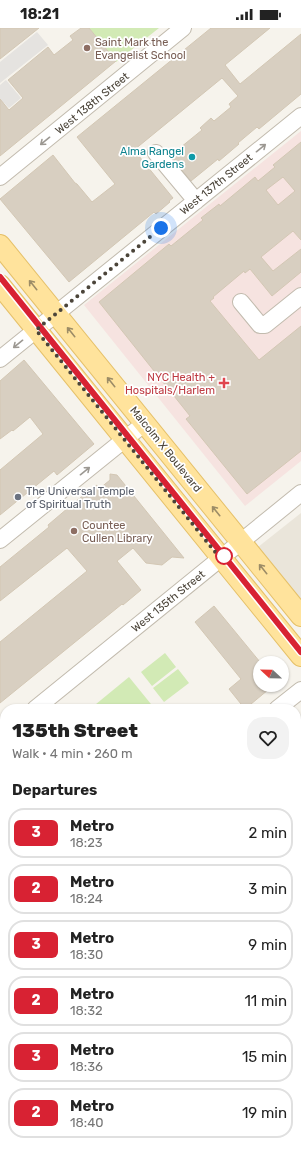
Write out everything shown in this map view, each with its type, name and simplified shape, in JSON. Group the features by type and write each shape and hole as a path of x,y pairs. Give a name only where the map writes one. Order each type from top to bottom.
{"main road":[{"name":"Malcolm X Boulevard","path":"0,245 301,616"},
{"path":"0,286 301,656"}],"street":[{"name":"West 138th Street","path":"0,177 183,28"},
{"name":"West 137th Street","path":"0,359 301,116"},
{"path":"156,153 196,200"},
{"path":"241,302 262,326 300,297"},
{"path":"0,540 145,423"},
{"name":"West 135th Street","path":"41,704 301,493"},
{"path":"283,704 301,690"}],"shaded area":[{"path":"37,32 48,45 0,83 0,62"},
{"path":"6,80 21,98 9,108 4,103 0,106 0,85"},
{"name":"NYC Health + Hospitals/Harlem","path":"301,131 301,461 245,506 84,305"},
{"path":"301,513 301,608 253,551"}],"green space":[{"path":"89,28 159,28 116,62"},
{"path":"165,653 176,667 152,686 141,672"},
{"path":"178,669 189,683 164,702 153,688"},
{"path":"129,677 151,704 96,704"}],"building":[{"path":"0,28 39,28 0,59"},
{"path":"81,28 89,28 116,61 0,156 0,99 9,110 23,98 8,80 48,47 54,55 73,40 70,36"},
{"path":"211,28 270,28 225,65 240,84 301,34 301,94 259,129 257,127 219,161 218,159 191,181 170,156 202,130 200,128 211,118 214,121 231,107 229,104 238,96 222,78 134,150 173,198 169,201 170,202 156,214 154,212 69,282 0,199 53,155 92,202 115,184 77,137"},
{"name":"NYC Health + Hospitals/Harlem","path":"301,142 301,240 293,231 261,257 273,271 301,249 301,272 272,296 250,269 245,273 244,271 210,301 259,360 301,326 301,451 247,494 186,419 190,416 99,302 169,244 171,246 203,220 201,218 219,204 220,206 255,177 258,181 275,167 273,165","holes":["283,177 295,191 278,205 266,190"]},
{"path":"24,360 94,444 57,475 54,471 0,515 0,470 43,434 30,417 13,431 12,430 0,439 0,381"},
{"path":"110,474 117,475 184,558 172,557 162,565 146,563 133,548 117,561 141,590 0,703 0,642 87,571 67,548 0,601 0,567 49,527 48,525 75,502 97,485 99,489 110,480"},
{"path":"214,606 255,656 253,656 253,692 266,692 251,704 241,704 229,689 241,679 195,622"}],"metro line":[{"name":"3","path":"0,277 301,652"}],"place":[{"name":"Saint Mark the Evangelist School","path":"87,48"},
{"name":"Alma Rangel Gardens","path":"192,157"},
{"name":"NYC Health + Hospitals/Harlem","path":"224,383"},
{"name":"The Universal Temple of Spiritual Truth","path":"18,497"},
{"name":"Countee Cullen Library","path":"74,531"}],"route":[{"path":"161,228 36,330 220,558 224,556"}]}
